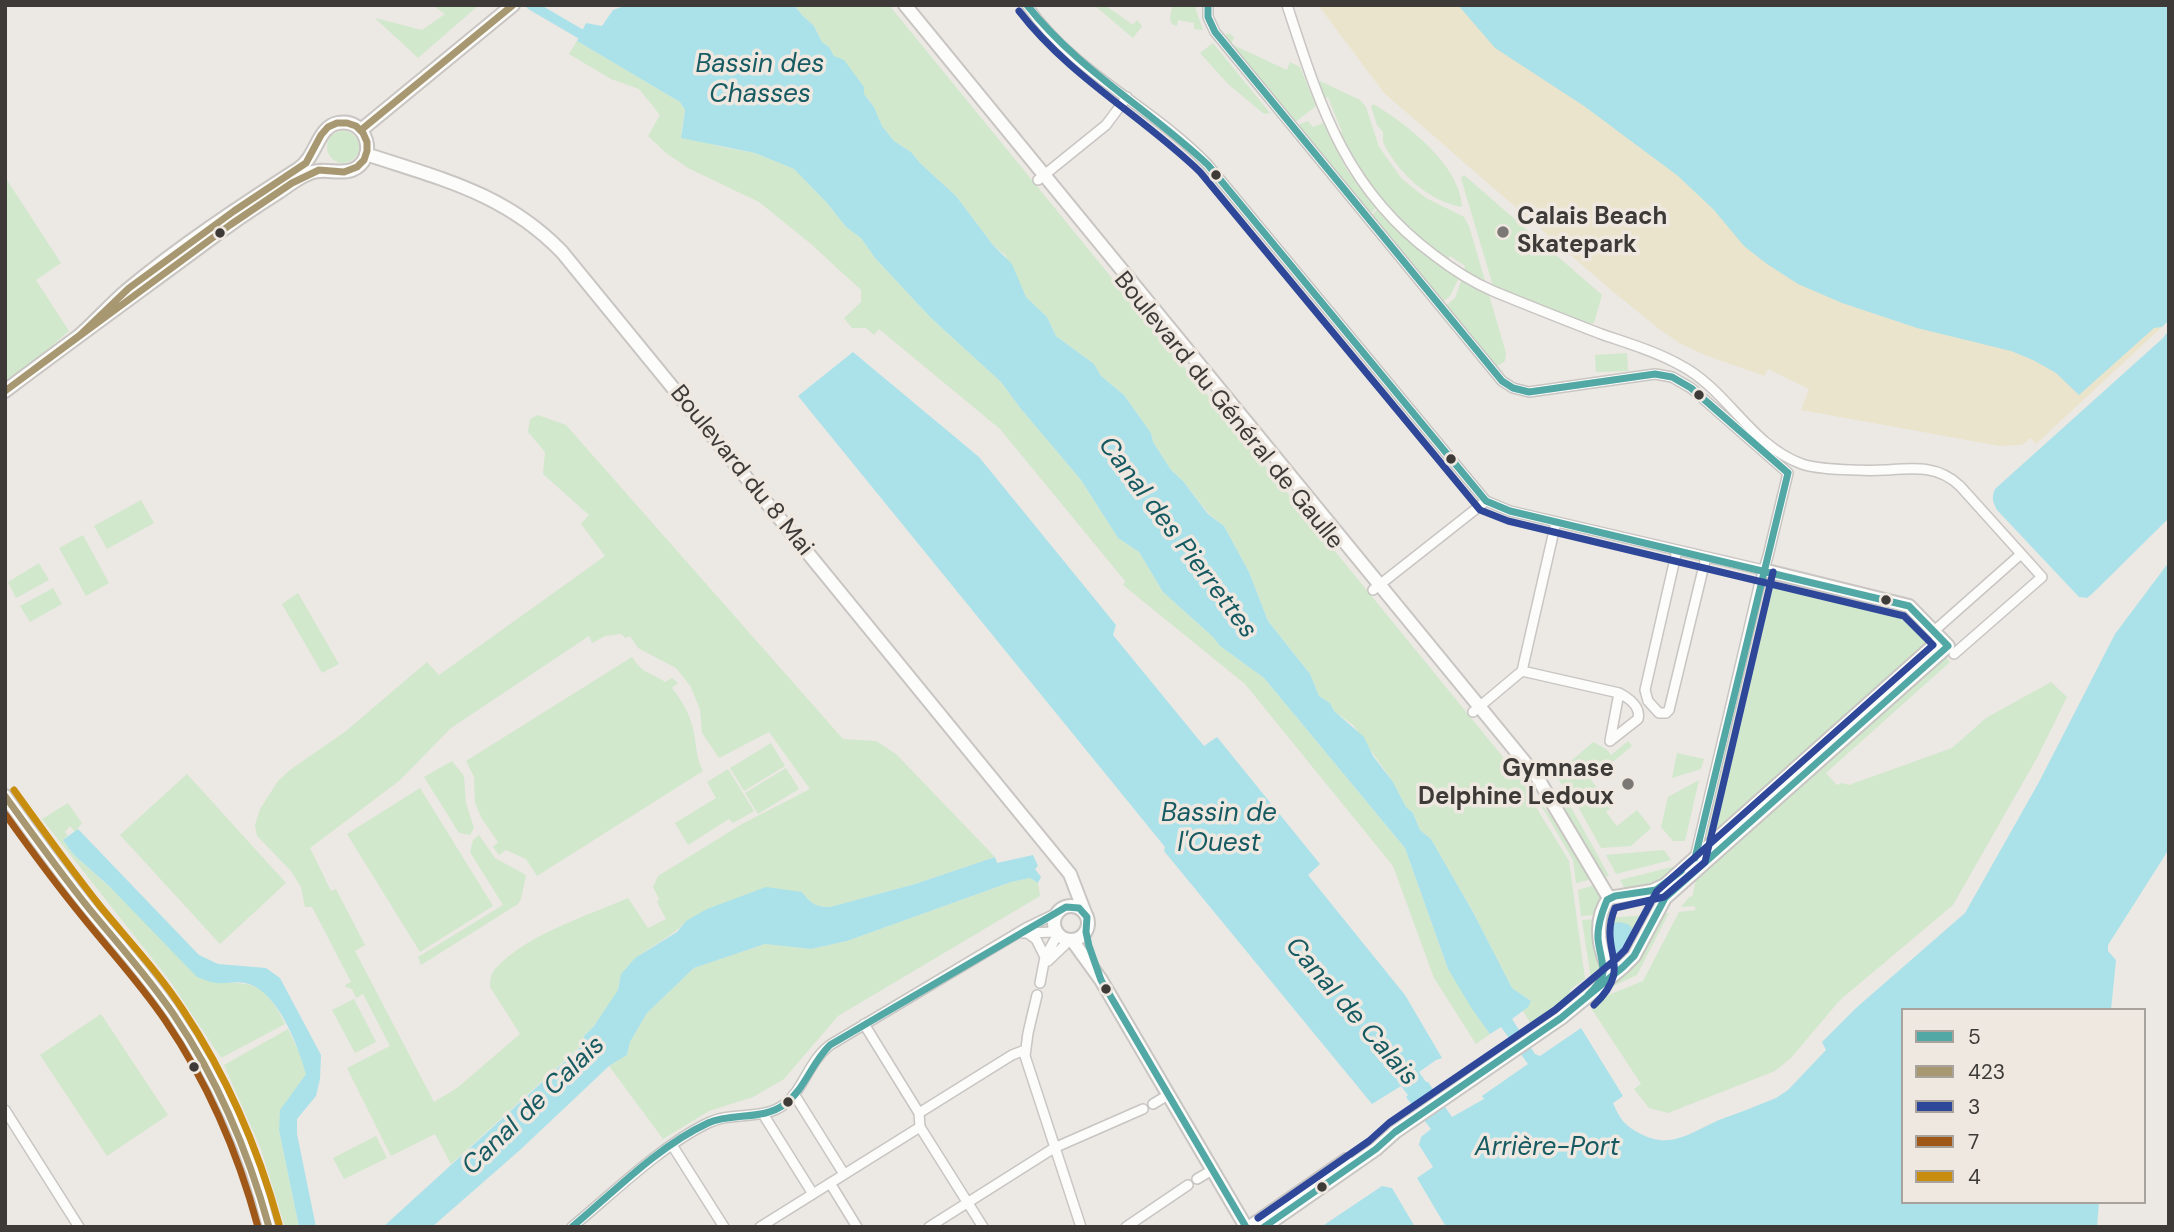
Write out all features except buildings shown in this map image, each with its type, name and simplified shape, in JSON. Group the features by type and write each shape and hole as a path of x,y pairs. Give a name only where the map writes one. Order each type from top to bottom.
{"street":[{"path":"361,130 513,5"},
{"name":"Boulevard du Général de Gaulle","path":"896,5 1476,709 1560,816 1609,898"},
{"name":"Boulevard du Général de Gaulle","path":"905,5 1041,178"},
{"path":"1027,5 1046,32 1071,56 1167,126 1219,178 1486,501 1510,511 1909,606 1944,643"},
{"path":"1209,5 1208,17 1215,33 1502,381 1518,390 1535,392 1647,375 1667,376 1691,388 1788,473 1695,858"},
{"path":"1287,5 1321,106 1342,151 1377,202 1417,242 1484,287 1684,366 1719,396 1743,423 1784,456 1812,467 1877,470 1909,468 1943,474 1960,486 2042,578 1944,643 1665,885 1652,891 1609,898 1604,906 1598,933 1606,964 1603,977 1592,992"},
{"path":"1041,178 1106,125 1127,97"},
{"path":"5,391 275,194 309,173 319,170 344,172 354,169 362,163 366,154 367,142 361,130 350,123 337,123 325,129 306,163 234,211 129,288 80,335"},
{"path":"319,141 320,157 334,170"},
{"name":"Boulevard du 8 Mai","path":"366,154 483,194 523,217 549,238 594,289 1073,879 1085,913"},
{"path":"1376,587 1486,501"},
{"path":"1476,709 1522,671 1556,522"},
{"path":"1677,550 1645,690 1648,701 1659,713 1669,710 1706,557"},
{"path":"1264,1227 1366,1156 1395,1132 1540,1033 1623,967 1634,956 1661,903 1944,643 2021,554"},
{"path":"1522,671 1619,693 1629,699 1638,709 1639,716 1610,741 1619,693"},
{"path":"5,796 60,871 148,979 194,1046 236,1131 269,1227"},
{"name":"Boulevard du 8 Mai","path":"1060,864 1069,889 1060,911"},
{"path":"1652,891 1658,894 1661,903"},
{"path":"572,1227 672,1145 715,1120 730,1115 763,1114 780,1107 794,1094 823,1050 1060,911 1076,907 1085,913 1088,922 1086,932 1101,980"},
{"path":"1040,983 1045,957 1057,933 1054,922 1060,911"},
{"path":"1012,937 1026,932 1057,933 1071,940 1101,980 1212,1170 1250,1227 1362,1149 1395,1132"},
{"path":"1026,932 1036,939 1045,957"},
{"path":"1043,968 1053,954 1086,932"},
{"path":"1606,964 1614,970 1623,967"},
{"path":"1037,995 1025,1050 1026,1061 1081,1227"},
{"path":"864,1024 919,1113 920,1127 983,1227"},
{"path":"919,1113 1012,1055 1025,1050"},
{"path":"794,1094 844,1174"},
{"path":"1153,1104 1168,1095"},
{"path":"929,1227 1054,1147 1143,1109"},
{"path":"5,1110 79,1227"},
{"path":"763,1114 813,1194"},
{"path":"760,1227 920,1127"},
{"path":"672,1145 723,1227"},
{"path":"1197,1179 1212,1170"},
{"path":"830,1183 858,1227"},
{"path":"1126,1227 1188,1185"}],"green space":[{"path":"432,5 479,5 418,58 375,18 422,30 445,14"},
{"path":"794,5 889,5 1565,833 1592,879 1576,883 1573,860 1545,812 1534,797 1531,799 1569,861 1585,979 1572,988 1562,1007 1534,1029 1523,1011 1531,1001 1512,988 1431,839 1420,830 1413,813 1406,807 1393,782 1353,725 1319,696 1310,674 1268,621 1249,572 1224,526 1209,514 1171,470 1153,442 1151,433 1124,395 1101,376 1094,364 1056,336 1047,317 1026,297 1005,255 993,245 956,196 911,152 894,141 864,94 864,87 822,42 814,26"},
{"path":"1094,5 1105,5 1133,25 1137,20 1142,26 1133,38"},
{"path":"1172,5 1196,5 1203,30 1194,29 1194,23 1178,20 1177,26 1172,24"},
{"path":"1229,33 1234,37 1231,44 1287,70 1290,62 1300,67 1316,106 1294,123 1222,36"},
{"path":"577,41 680,102 685,110 681,134 717,146 755,153 794,169 846,227 861,238 875,258 931,318 1001,382 1081,480 1118,538 1139,552 1163,592 1220,646 1264,678 1405,848 1448,969 1490,1034 1476,1044 1434,978 1393,866 1245,684 1123,585 1125,581 1000,429 879,329 874,335 866,328 852,328 844,318 861,302 861,290 811,244 759,202 688,168 648,136 660,115 639,89 611,79 569,54"},
{"path":"1213,43 1270,113 1264,114 1228,84 1200,53"},
{"path":"1320,81 1360,100 1366,107 1379,147 1402,179 1426,198 1464,217 1485,281 1464,270 1465,266 1450,256 1448,259 1429,245 1385,202 1337,134 1342,132 1328,97 1323,99 1317,84"},
{"path":"1373,104 1401,122 1442,161 1459,192 1462,207 1437,199 1406,175 1383,142 1383,132 1377,125 1371,107"},
{"path":"1308,121 1313,127 1323,123 1347,170 1376,208 1371,213 1367,212 1298,128 1300,124"},
{"path":"343,131 354,136 359,147 354,158 343,163 332,158 327,147 332,136"},
{"name":"Calais Beach Skatepark","path":"1464,175 1602,295 1594,323 1589,324 1493,286 1461,178"},
{"path":"5,177 61,263 36,280 69,331 5,383"},
{"path":"1378,209 1411,243 1459,278 1450,296 1444,301 1440,302 1370,217"},
{"path":"1462,279 1489,295 1506,353 1505,361 1494,368 1444,307 1455,298"},
{"path":"1627,353 1628,371 1596,372 1595,355"},
{"path":"538,415 566,425 843,739 876,741 896,754 995,857 915,884 830,907 814,904 802,892 686,921 630,964 622,974 618,990 610,1004 584,1036 585,1042 451,1164 435,1134 391,1156 347,1068 390,1046 363,994 356,998 352,989 346,987 345,985 351,982 312,907 305,907 301,887 291,871 257,836 255,825 260,809 278,781 346,731 427,662 439,675 605,556 581,524 589,515 543,474 545,452 528,432 530,419","holes":["621,634 625,638 630,636 638,648 676,668 691,687 700,710 702,733 719,758 769,732 810,789 742,824 658,876 653,887 666,919 648,928 628,898 541,935 510,955 493,971 490,987 520,1034 457,1088 434,1102 355,951 365,945 336,889 331,891 310,848 399,781 451,728 589,636 592,643 605,636"]},
{"path":"141,500 154,523 107,549 94,526"},
{"path":"83,535 109,583 86,596 59,548"},
{"path":"39,563 49,580 16,598 8,582"},
{"path":"1767,583 1872,602 1905,611 1950,662 1826,773 1837,785 1849,785 1952,748 1986,718 2051,682 2067,697 2038,756 1953,905 1840,1000 1791,1058 1775,1071 1668,1113 1649,1108 1634,1089 1641,1084 1591,1008 1601,998 1643,981 1679,912 1696,910 1694,906 1681,907 1692,897"},
{"path":"53,588 62,604 30,622 20,606"},
{"path":"298,593 339,664 322,673 282,604"},
{"path":"632,657 647,672 665,682 672,678 678,683 672,688 689,715 703,771 537,876 526,859 506,850 499,855 493,847 498,842 475,803 474,777 466,761"},
{"path":"1628,741 1632,746 1591,780 1612,807 1606,812 1617,826 1637,810 1651,828 1631,846 1601,848 1577,805 1555,775 1593,742 1611,755"},
{"path":"771,743 785,766 744,791 730,768"},
{"path":"1677,753 1704,759 1701,769 1672,778"},
{"path":"452,761 464,776 466,803 474,828 470,835 459,833 424,777"},
{"path":"786,768 799,789 758,814 745,793"},
{"path":"728,769 754,811 733,823 729,819 688,845 675,823 716,798 707,782"},
{"path":"187,774 286,883 220,944 120,835"},
{"path":"1699,780 1685,841 1673,841 1661,827 1668,797"},
{"path":"420,788 493,906 420,952 347,834"},
{"path":"1553,790 1571,807 1609,876 1602,877"},
{"path":"68,803 82,823 75,832 70,826 65,832 68,835 63,840 73,854 216,983 242,984 266,994 285,1024 221,1058 170,981 42,819"},
{"path":"479,835 495,858 526,875 521,899 518,904 421,965 418,957 503,905 470,852 473,840"},
{"path":"1664,850 1671,860 1616,874 1606,855"},
{"path":"1676,866 1679,869 1663,883 1626,891 1620,880"},
{"path":"1030,878 1038,883 1040,896 838,1016 784,1079 753,1097 709,1111 663,1139 609,1066 627,1055 630,1042 647,1013 694,968 765,944 811,949 847,941 1011,882"},
{"path":"1595,885 1601,896 1598,915 1581,916 1578,890"},
{"path":"1669,913 1637,975 1609,988 1607,986 1660,914"},
{"path":"1648,915 1630,951 1613,963 1606,941 1607,918"},
{"path":"1597,919 1601,970 1592,986 1582,920"},
{"path":"354,999 376,1042 355,1053 332,1010"},
{"path":"101,1014 168,1115 107,1156 40,1055"},
{"path":"288,1029 306,1074 281,1110 279,1130 299,1227 285,1227 261,1149 224,1065"},
{"path":"376,1136 387,1158 344,1179 333,1158"}],"sand":[{"path":"1318,5 1542,5 1747,178 2162,327 2036,444 2031,438 2022,445 2000,446 1801,410 1809,389 1768,369 1764,376 1681,344 1611,290 1384,93"}],"water":[{"path":"627,5 794,5 814,26 822,42 834,56 844,60 864,87 864,94 894,141 911,152 956,196 993,245 1012,264 1026,297 1047,317 1056,336 1094,364 1101,376 1124,395 1151,433 1153,442 1171,470 1183,481 1208,514 1224,526 1249,572 1268,621 1310,674 1319,696 1330,703 1334,711 1364,737 1373,756 1393,782 1406,807 1413,813 1420,830 1431,839 1512,988 1531,1001 1528,1007 1512,1019 1535,1054 1540,1056 1581,1028 1623,1096 1613,1103 1620,1116 1632,1129 1649,1137 1670,1140 1689,1135 1776,1098 1788,1090 1826,1050 1822,1042 1856,1008 1965,913 2039,782 2115,634 2169,562 2169,849 2108,945 2108,951 2116,960 2111,1008 1901,1008 1901,1204 2099,1204 2097,1227 1446,1227 1417,1178 1433,1167 1419,1145 1421,1137 1431,1129 1406,1097 1408,1095 1401,1086 1372,1104 1164,851 1165,847 798,396 853,352 979,457 1116,625 1113,635 1204,746 1217,737 1320,864 1308,875 1405,995 1442,1058 1419,1072 1452,1117 1484,1099 1482,1096 1528,1064 1501,1027 1490,1034 1448,969 1405,848 1264,678 1220,646 1163,592 1139,552 1118,538 1081,480 1001,382 931,318 875,258 861,238 846,227 794,169 755,153 681,138 685,110 680,102 577,41 586,23 602,26 613,10"},
{"path":"1458,5 2169,5 2169,320 2162,327 2154,328 2079,395 2056,373 2011,351 1917,328 1842,303 1798,284 1744,246 1714,210 1678,176 1584,106 1495,48"},
{"path":"2169,330 2169,518 2093,593 2087,598 2079,597 1997,510 1993,500 1995,489"},
{"path":"78,829 199,955 218,964 266,968 280,978 321,1055 316,1096 297,1119 297,1134 316,1227 299,1227 279,1130 280,1110 306,1074 298,1048 284,1020 267,996 256,987 242,982 215,983 197,977 110,887 73,854 63,840"},
{"name":"Canal de Calais","path":"1033,855 1038,866 1035,869 1041,877 1038,883 1030,878 1011,882 847,941 811,949 765,944 694,968 647,1013 630,1042 627,1055 609,1066 520,1150 432,1227 383,1227 585,1043 584,1036 618,990 621,974 635,958 677,932 686,921 707,909 766,887 802,892 814,904 830,907 915,884 995,857 997,863"},
{"path":"1619,922 1632,928 1629,943 1615,955 1608,936 1611,924"},
{"path":"1382,1186 1392,1188 1415,1227 1321,1227"}],"waterway":[{"name":"Canal des Pierrettes","path":"531,5 591,40"}],"transit line":[{"name":"423","path":"361,130 513,5"},
{"name":"5","path":"1027,5 1069,50 1208,165 1486,501 1510,511 1909,606 1948,646"},
{"name":"5","path":"1208,5 1208,17 1215,32 1502,381 1513,388 1529,392 1655,374 1672,377 1691,388 1788,473"},
{"name":"3","path":"1019,11 1060,56 1200,172 1480,510 1508,521 1904,616 1933,645 1657,891 1625,950 1616,959 1555,1010 1389,1123 1369,1141 1258,1218"},
{"name":"423","path":"347,123 356,126 363,133 367,151 364,160 357,167 344,172 319,170 292,183 230,225 5,391 80,335 129,288 234,211 306,163 328,127 347,123"},
{"name":"5","path":"1695,858 1788,473"},
{"name":"3","path":"1594,1005 1612,979 1614,969 1610,937 1615,908 1664,897 1705,862 1773,572"},
{"name":"5","path":"1264,1227 1376,1149 1395,1132 1561,1018 1623,967 1634,956 1665,898 1948,646"},
{"name":"4","path":"14,790 89,892 164,983 199,1035 240,1113 279,1224"},
{"name":"423","path":"5,796 80,897 154,988 190,1040 230,1117 269,1227"},
{"name":"7","path":"5,814 62,891 145,993 181,1044 220,1119 241,1172 258,1227"},
{"name":"5","path":"1588,995 1603,975 1598,934 1607,900 1615,896 1656,890 1681,871"},
{"name":"5","path":"572,1227 671,1144 708,1123 767,1113 785,1104 798,1091 830,1045 1066,907 1079,908 1087,917 1089,946 1101,980 1246,1227"}],"place":[{"name":"Calais Beach Skatepark","path":"1503,232"},
{"name":"Gymnase Delphine Ledoux","path":"1628,784"}],"water label":[{"name":"Bassin des Chasses","path":"760,80"},
{"name":"Bassin de l'Ouest","path":"1219,829"},
{"name":"Arrière-Port","path":"1547,1148"}]}
